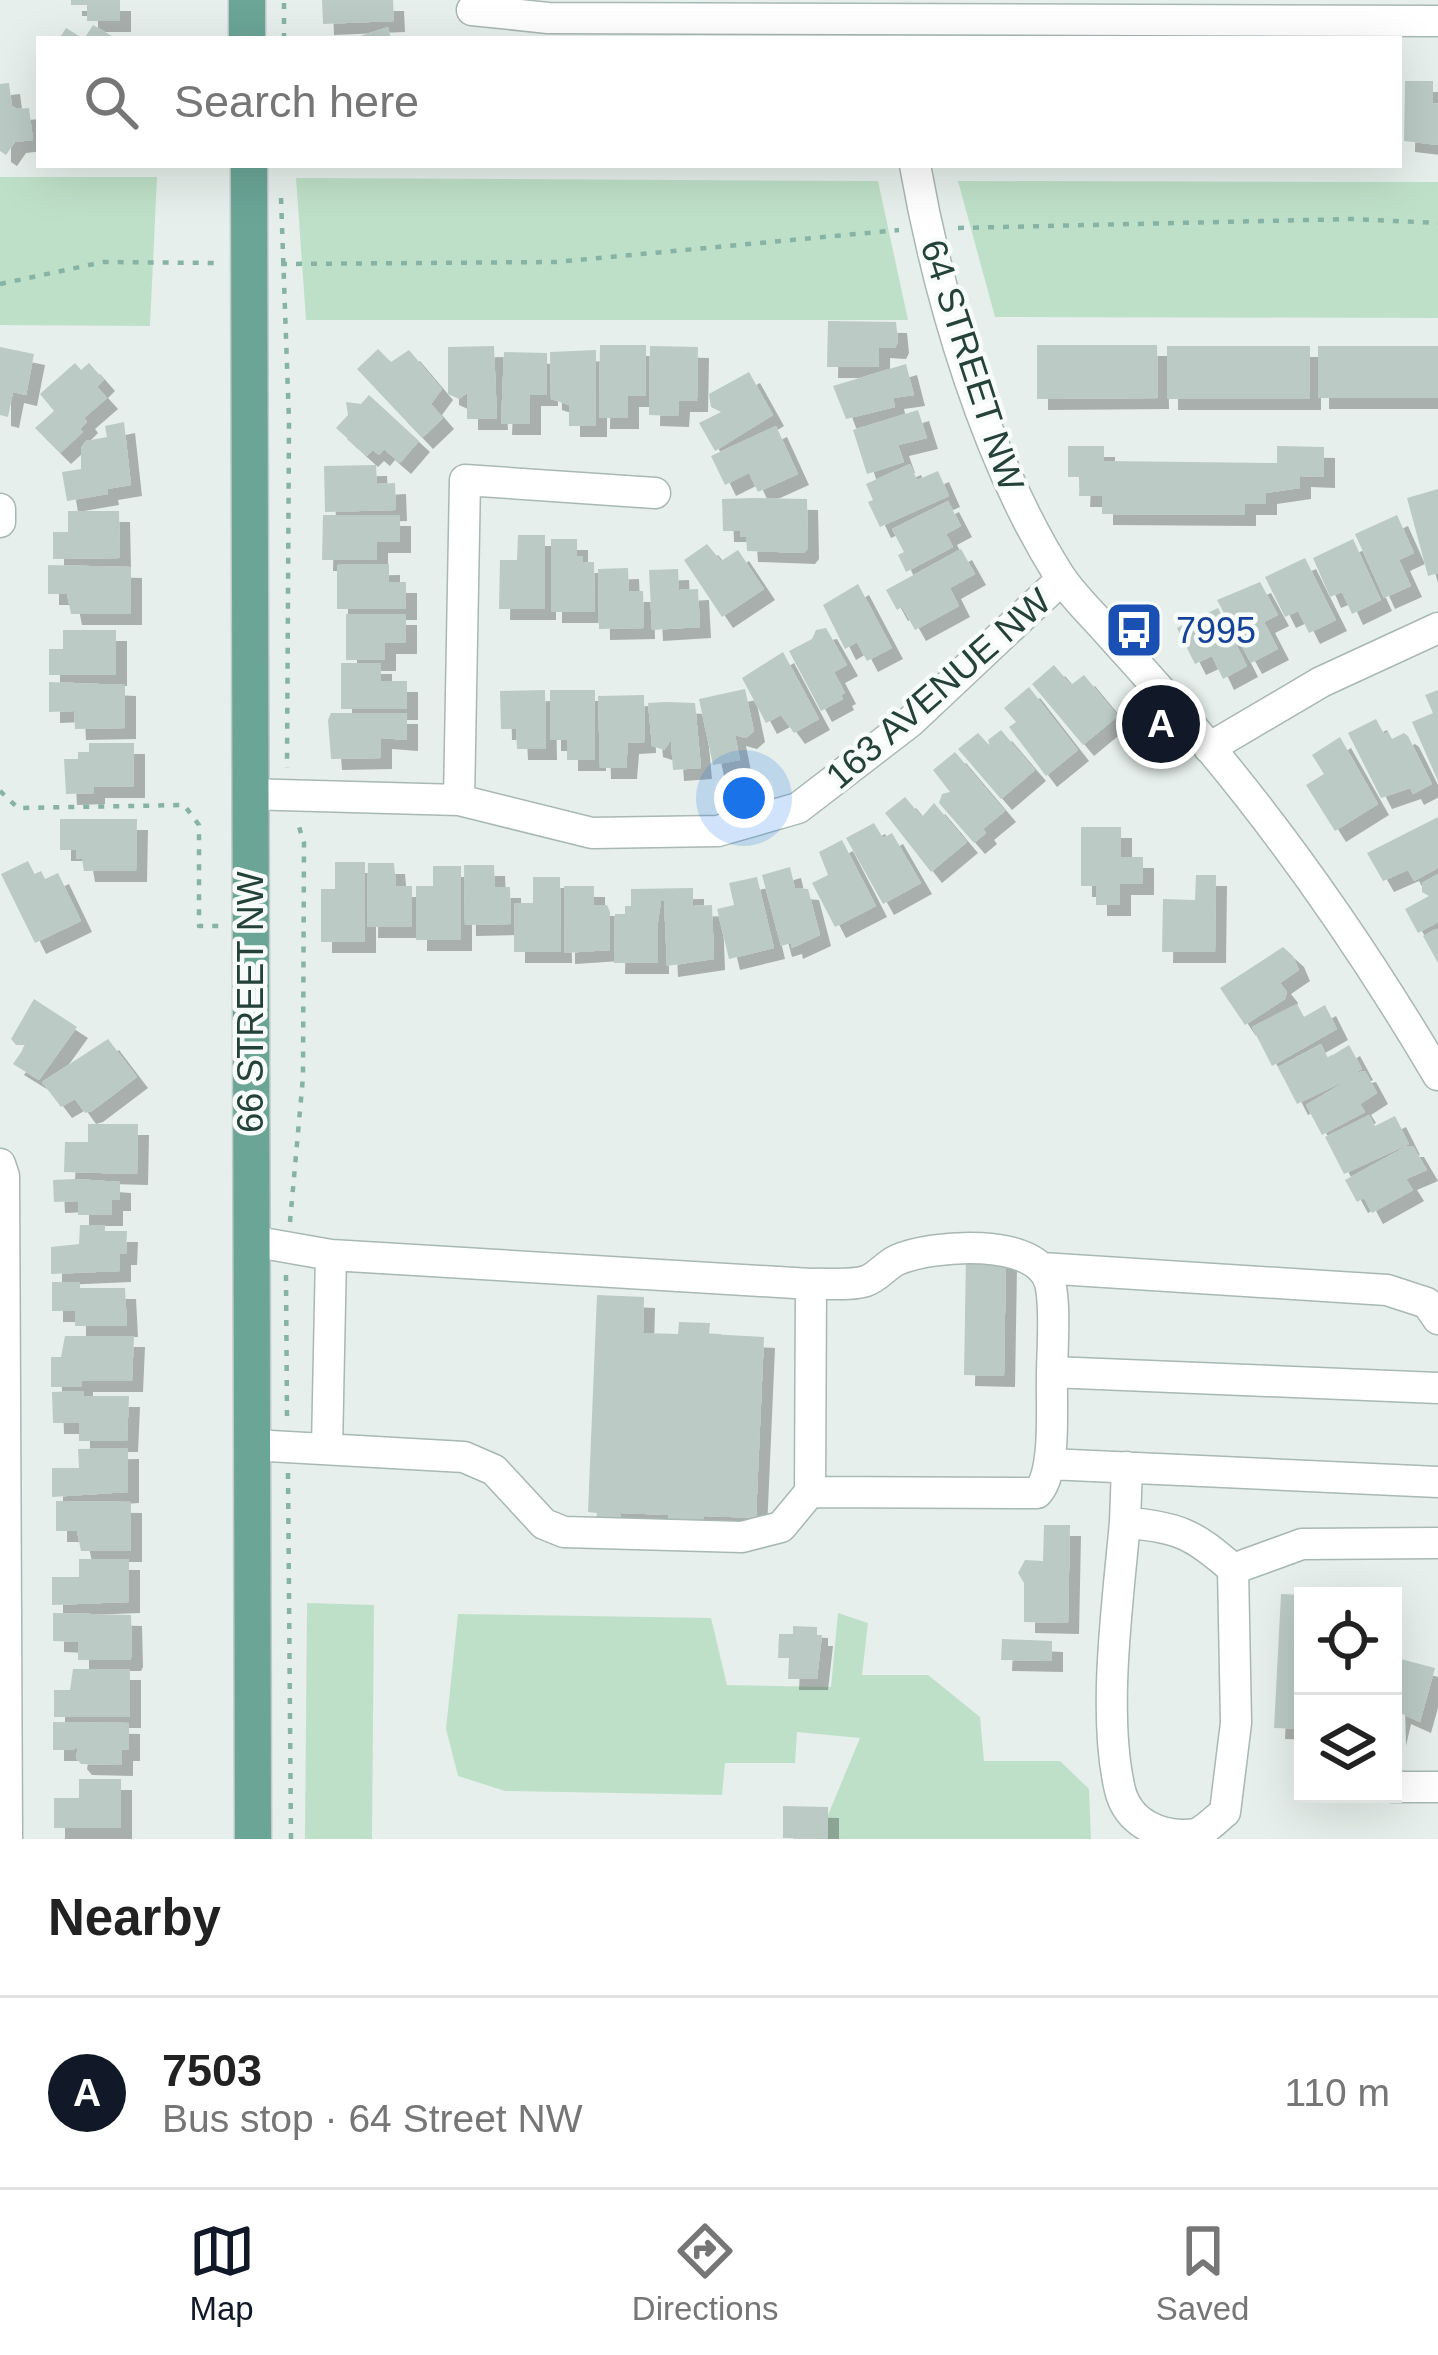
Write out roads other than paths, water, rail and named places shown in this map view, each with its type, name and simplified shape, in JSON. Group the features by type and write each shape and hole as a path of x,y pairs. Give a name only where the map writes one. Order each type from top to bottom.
{"main road":[{"path":"247,0 247,36"},
{"name":"66 STREET NW","path":"253,1839 269,1445 251,1241 249,794 266,264 264,175"}],"street":[{"path":"472,10 548,18 1438,21"},
{"name":"64 STREET NW","path":"916,168 927,229 989,432 1021,507 1062,580 1209,748 1348,931 1438,1075"},
{"path":"459,800 465,479 655,493"},
{"path":"0,508 0,522"},
{"name":"163 AVENUE NW","path":"249,794 459,800 592,833 718,831 798,808 910,722 1062,580"},
{"path":"1209,748 1321,682 1438,628"},
{"path":"0,1164 4,1176 7,1839"},
{"path":"251,1241 331,1255 811,1285 866,1281 897,1260 940,1251 992,1248 1022,1254 1042,1268 1050,1283 1052,1372 1049,1464 1046,1484 1037,1493 810,1492"},
{"path":"327,1448 331,1255"},
{"path":"1042,1268 1387,1290 1427,1303 1438,1319"},
{"path":"269,1445 464,1457 494,1470 544,1524 564,1532 742,1537 781,1526 810,1492 811,1285"},
{"path":"1052,1372 1438,1388"},
{"path":"1049,1464 1438,1482"},
{"path":"1125,1522 1175,1528 1201,1540 1233,1569 1236,1724 1226,1812 1195,1835 1166,1839 1141,1828 1120,1793 1114,1715 1127,1468"},
{"path":"1233,1569 1302,1544 1438,1543"},
{"path":"1402,1787 1438,1787"}],"place":[{"name":"7995","path":"1134,630"},
{"name":"7503","path":"1161,724"}]}
